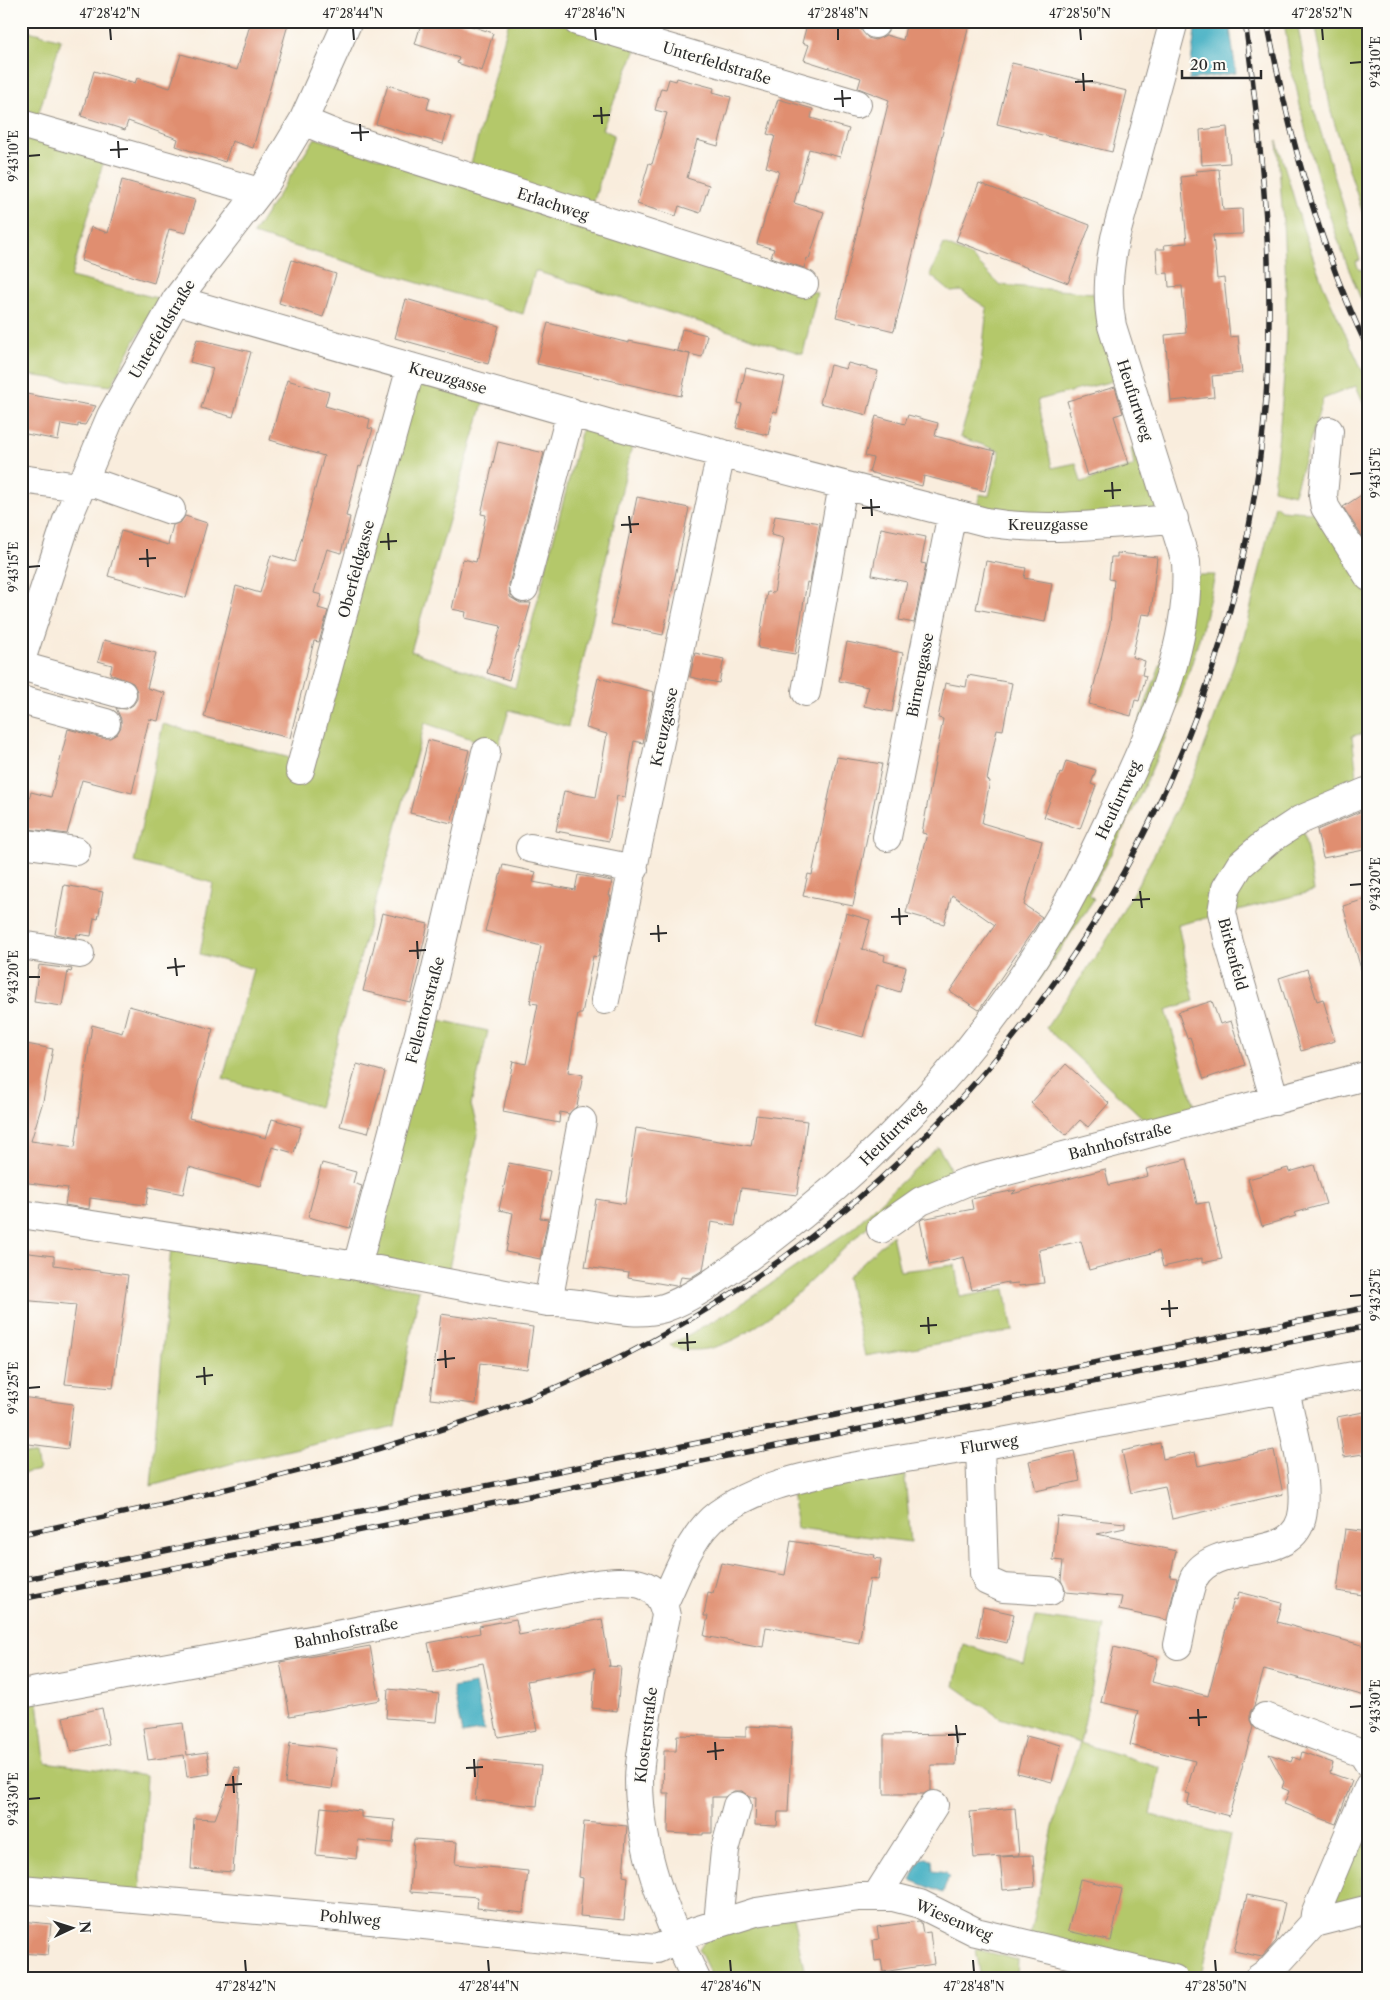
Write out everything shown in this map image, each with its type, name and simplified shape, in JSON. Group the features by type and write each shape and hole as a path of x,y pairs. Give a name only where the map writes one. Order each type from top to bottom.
{"street":[{"name":"Unterfeldstraße","path":"21,660 66,520 111,416 176,300 259,192 304,121 348,21"},
{"name":"Unterfeldstraße","path":"577,21 857,104"},
{"name":"Heufurtweg","path":"548,1302 576,1302 640,1312 664,1308 695,1292 740,1263 776,1236 874,1154 914,1113 963,1055 1021,977 1060,916 1110,818 1146,739 1167,681 1186,601 1186,562 1112,326 1108,305 1109,267 1174,21"},
{"name":"Erlachweg","path":"304,121 334,134 804,284"},
{"path":"21,124 259,192"},
{"name":"Kreuzgasse","path":"176,300 571,412 986,522 1021,527 1076,526 1174,519"},
{"name":"Oberfeldgasse","path":"300,770 411,367"},
{"path":"524,588 571,412"},
{"path":"1329,431 1323,496 1325,507 1369,577"},
{"name":"Kreuzgasse","path":"605,1000 721,453"},
{"path":"21,479 81,483 172,510"},
{"path":"806,692 843,485"},
{"name":"Birnengasse","path":"887,837 952,513"},
{"path":"21,666 122,694"},
{"path":"21,700 106,723"},
{"name":"Fellentorstraße","path":"356,1266 434,977 486,752"},
{"name":"Birkenfeld","path":"1275,1101 1229,943 1222,912 1226,888 1240,865 1268,841 1300,820 1366,792"},
{"path":"21,843 76,852"},
{"path":"530,848 634,869"},
{"path":"21,945 80,954"},
{"name":"Bahnhofstraße","path":"882,1228 921,1201 966,1182 1369,1075"},
{"path":"21,1214 356,1266 548,1302 582,1121"},
{"name":"Flurweg","path":"664,1603 690,1551 703,1531 717,1515 762,1489 796,1479 892,1459 980,1446 1369,1373"},
{"path":"1178,1645 1194,1578 1204,1567 1227,1555 1274,1547 1287,1540 1297,1527 1303,1513 1304,1495 1300,1467 1284,1389"},
{"path":"980,1446 984,1572 987,1581 1004,1588 1050,1591"},
{"name":"Bahnhofstraße","path":"21,1694 250,1652 589,1585 630,1581 648,1586 664,1603"},
{"name":"Klosterstraße","path":"664,1603 666,1616 648,1700 638,1779 641,1818 651,1867 677,1940 696,1979"},
{"path":"1265,1717 1362,1753 1369,1764"},
{"path":"1314,1923 1315,1914 1369,1786"},
{"path":"876,1897 934,1805"},
{"path":"718,1923 725,1850 737,1806"},
{"name":"Pohlweg","path":"21,1889 406,1923 608,1946 657,1949 677,1940"},
{"name":"Wiesenweg","path":"677,1940 718,1923 756,1912 812,1902 893,1897 920,1904 976,1932 1080,1968 1174,1979"},
{"path":"1265,1977 1314,1923 1369,1910"}],"green space":[{"path":"21,21 25,21 22,29 61,40 36,122 21,118"},
{"path":"509,21 558,21 638,45 602,129 614,135 592,207 469,171"},
{"path":"1284,21 1297,21 1311,100 1360,260 1356,262 1359,270 1364,269 1369,281 1369,318 1335,232 1317,174 1296,85 1292,76"},
{"path":"1315,21 1369,21 1369,233 1331,112"},
{"path":"21,133 105,156 71,277 161,299 135,340 111,386 21,374"},
{"path":"315,138 817,293 803,354 535,271 523,314 253,234"},
{"path":"1277,141 1303,229 1323,285 1369,385 1369,415 1356,386 1323,399 1294,494 1273,489 1283,389 1286,329 1285,258"},
{"path":"944,244 971,256 1000,285 1093,293 1121,379 1038,400 1052,468 1076,463 1081,482 1134,466 1131,448 1144,444 1164,510 1040,521 979,507 979,494 989,496 1000,451 960,437 980,373 987,308 961,291 951,292 930,275"},
{"path":"416,377 484,400 411,651 515,688 583,425 633,441 568,727 509,710 498,748 425,723 319,1107 223,1079 253,969 200,954 213,883 134,862 163,724 309,763"},
{"path":"1275,505 1281,510 1323,513 1369,586 1369,732 1352,736 1358,784 1300,809 1314,891 1178,925 1194,1001 1166,1010 1195,1108 1146,1121 1046,1028 1105,943 1155,853 1197,767 1244,636"},
{"path":"1194,575 1215,575 1193,660 1148,778 1130,817 1089,894 1094,899 1041,978 974,1063 1059,934"},
{"path":"431,1018 488,1031 471,1105 478,1130 448,1273 366,1255"},
{"path":"938,1147 952,1175 908,1198 883,1214 768,1318 743,1335 717,1346 686,1350 670,1345 731,1311 853,1228"},
{"path":"892,1235 900,1271 955,1265 960,1297 1005,1289 1013,1331 865,1356 847,1277"},
{"path":"171,1247 419,1290 395,1426 237,1462 151,1486"},
{"path":"21,1453 36,1455 39,1470 21,1474"},
{"path":"904,1467 911,1542 797,1528 791,1486"},
{"path":"1036,1617 1105,1626 1080,1743 1000,1718 954,1686 963,1644 1024,1664"},
{"path":"38,1701 45,1762 146,1776 140,1895 21,1885 21,1705"},
{"path":"1080,1743 1160,1767 1151,1815 1230,1835 1202,1976 1030,1934 1059,1800"},
{"path":"1369,1809 1369,1877 1361,1879 1364,1897 1329,1904"},
{"path":"793,1916 806,1979 713,1979 699,1950 706,1939"},
{"path":"976,1949 1018,1960 1017,1979 981,1979"}],"water":[{"path":"1196,21 1229,21 1236,73 1189,80"},
{"path":"475,1684 484,1730 462,1734 453,1688"},
{"path":"925,1858 932,1859 933,1871 946,1873 949,1876 943,1893 911,1880 919,1862"}],"building":[{"path":"251,21 289,21 253,148 232,141 225,162 176,146 178,139 128,121 125,130 81,116 94,71 135,83 137,78 170,88 181,54 237,70"},
{"path":"422,21 456,21 493,33 482,71 457,63 459,58 415,44"},
{"path":"808,21 842,21 860,27 868,38 875,40 886,35 903,40 907,21 970,21 894,331 836,317 889,100 858,88 861,78 804,60 809,45 802,43"},
{"path":"1012,63 1127,91 1112,152 997,124"},
{"path":"677,78 714,88 713,92 731,97 718,146 697,140 687,178 709,185 700,213 679,206 676,216 637,204 649,163 652,164 667,113 655,110 661,88 666,89 669,79 676,81"},
{"path":"388,85 430,97 427,109 451,116 443,144 376,124"},
{"path":"778,99 813,109 811,118 849,129 840,157 809,149 794,203 824,212 809,259 807,258 804,268 771,257 774,249 757,244 779,171 766,167 775,136 767,134"},
{"path":"1227,127 1230,163 1202,165 1200,130"},
{"path":"1219,169 1223,210 1242,209 1243,234 1213,235 1217,279 1224,278 1230,337 1238,336 1242,373 1212,376 1214,397 1171,401 1165,335 1186,333 1182,286 1169,287 1168,273 1158,274 1156,249 1165,249 1164,245 1187,243 1181,177 1197,175 1196,171"},
{"path":"122,180 195,200 186,233 169,229 154,283 81,261 91,227 108,233"},
{"path":"979,183 1090,225 1068,283 956,241"},
{"path":"292,260 336,274 323,317 279,303"},
{"path":"406,299 499,326 488,364 395,338"},
{"path":"548,323 629,343 629,341 690,354 681,396 537,364"},
{"path":"682,329 707,335 702,357 677,351"},
{"path":"197,339 251,352 233,417 201,408 213,368 190,362"},
{"path":"848,363 878,371 867,415 820,403 830,365 846,369"},
{"path":"746,368 785,377 777,412 773,411 768,435 736,428 742,404 738,403"},
{"path":"287,380 329,392 325,406 370,419 368,428 373,429 361,467 359,466 346,516 350,517 341,553 327,549 314,593 322,595 318,608 328,611 319,642 314,641 290,738 204,717 236,586 260,593 271,555 295,562 324,456 270,440"},
{"path":"1115,387 1123,413 1114,416 1129,464 1087,476 1068,411 1070,411 1067,401"},
{"path":"26,394 96,406 85,425 78,424 78,427 61,424 58,440 21,433"},
{"path":"908,415 938,423 935,436 995,451 985,491 924,476 922,486 869,472 873,458 865,456 876,416 905,424"},
{"path":"498,442 544,453 509,584 510,597 520,603 531,603 509,680 487,673 501,626 465,618 466,612 452,609 463,559 476,562 486,515 481,514"},
{"path":"1369,490 1369,547 1343,507"},
{"path":"637,497 689,508 663,635 611,624"},
{"path":"185,516 207,523 186,598 108,576 121,531 168,545 173,525 181,522"},
{"path":"775,516 820,523 810,583 807,582 795,654 758,648 767,592 774,593 784,538 771,535"},
{"path":"881,528 926,537 921,563 926,564 914,623 899,620 907,582 872,575"},
{"path":"1117,553 1157,557 1151,615 1142,614 1132,657 1145,661 1142,675 1146,676 1139,701 1135,700 1131,716 1089,704 1110,624 1114,580 1109,579 1111,557 1117,557"},
{"path":"986,561 1026,568 1024,578 1052,583 1045,622 976,609"},
{"path":"104,640 156,653 147,688 165,693 158,721 149,719 132,793 82,780 67,834 21,828 31,792 51,797 68,729 102,738 110,738 117,734 121,727 121,719 116,708 126,709 133,705 137,699 137,691 133,683 110,674 112,665 98,661"},
{"path":"847,642 903,653 892,712 864,706 868,687 839,681"},
{"path":"695,653 724,659 719,683 690,677"},
{"path":"968,675 1012,683 1003,730 997,729 987,780 990,781 982,823 1042,841 1024,905 1042,917 979,1010 950,991 995,925 952,895 944,924 906,913 927,834 922,833 943,719 938,718 945,683 966,687"},
{"path":"598,678 654,692 643,743 634,741 625,797 617,796 609,841 556,831 564,791 596,797 607,734 586,728"},
{"path":"428,740 469,750 451,823 410,813"},
{"path":"837,757 882,764 853,906 803,896 808,874 812,875"},
{"path":"1066,761 1096,770 1091,784 1096,786 1080,829 1044,817"},
{"path":"1369,808 1369,849 1323,858 1317,830"},
{"path":"503,865 536,872 533,882 575,890 578,875 612,881 609,896 611,896 598,957 593,956 582,1014 578,1014 568,1072 583,1075 577,1106 569,1114 560,1112 559,1123 503,1112 513,1061 526,1064 538,1004 530,1003 541,946 485,931"},
{"path":"64,885 103,892 98,919 94,918 91,936 77,934 76,938 55,934"},
{"path":"1369,898 1369,975 1363,976 1343,906"},
{"path":"382,913 428,924 410,1002 363,991"},
{"path":"846,913 870,920 862,949 885,955 884,961 906,967 900,992 877,985 863,1037 816,1024"},
{"path":"39,965 72,969 71,972 68,971 62,1006 34,1002"},
{"path":"1307,969 1317,1001 1323,999 1335,1041 1301,1051 1279,978"},
{"path":"1212,1001 1220,1024 1231,1021 1245,1065 1204,1079 1190,1037 1187,1038 1178,1012"},
{"path":"129,1006 213,1029 189,1118 266,1138 272,1119 301,1127 294,1153 272,1147 261,1186 189,1167 183,1194 149,1187 146,1205 90,1198 89,1209 65,1205 68,1188 21,1182 21,1043 53,1049 43,1101 31,1141 75,1147 92,1025 122,1033"},
{"path":"357,1064 385,1072 368,1133 340,1126"},
{"path":"1066,1064 1109,1103 1088,1127 1080,1120 1066,1135 1031,1103"},
{"path":"756,1115 807,1121 797,1195 741,1188 735,1226 711,1222 703,1270 690,1278 681,1277 679,1284 676,1286 628,1278 629,1273 585,1267 596,1199 625,1204 636,1128 751,1146"},
{"path":"1187,1159 1197,1204 1209,1202 1222,1259 1202,1263 1202,1258 1163,1267 1159,1251 1089,1270 1081,1241 1039,1250 1044,1283 1019,1286 1018,1283 1008,1284 1008,1282 972,1290 964,1257 929,1265 920,1221 922,1219 973,1209 971,1199 1016,1190 1012,1194 1105,1169 1109,1185 1148,1176 1146,1169"},
{"path":"322,1163 356,1172 353,1183 362,1186 350,1228 308,1217"},
{"path":"509,1163 550,1171 540,1218 548,1219 540,1259 506,1252 513,1213 499,1210"},
{"path":"1314,1165 1326,1204 1294,1213 1296,1216 1262,1226 1248,1179 1288,1168 1289,1172"},
{"path":"21,1252 54,1256 54,1265 128,1275 113,1388 65,1384 76,1305 21,1300"},
{"path":"441,1314 533,1327 527,1369 480,1363 476,1404 430,1399"},
{"path":"21,1397 73,1404 68,1449 21,1443"},
{"path":"1369,1411 1369,1453 1344,1457 1337,1417"},
{"path":"1160,1443 1163,1459 1195,1452 1198,1466 1274,1450 1283,1494 1172,1519 1165,1486 1131,1493 1122,1451"},
{"path":"1074,1451 1080,1481 1036,1491 1029,1461"},
{"path":"1057,1516 1125,1523 1125,1528 1097,1534 1176,1551 1170,1577 1177,1578 1167,1620 1119,1610 1122,1597 1066,1592 1061,1580 1063,1561 1053,1560"},
{"path":"1345,1529 1369,1532 1369,1596 1337,1591"},
{"path":"791,1541 875,1555 874,1558 881,1559 878,1580 870,1579 859,1643 766,1627 763,1647 704,1636 708,1616 704,1616 708,1592 713,1593 721,1563 785,1575"},
{"path":"1239,1592 1282,1603 1277,1622 1369,1647 1369,1697 1264,1669 1254,1706 1250,1712 1250,1720 1253,1727 1229,1816 1187,1805 1190,1794 1186,1793 1195,1761 1130,1745 1138,1711 1101,1702 1114,1647 1158,1658 1152,1682 1208,1696 1234,1599 1237,1600"},
{"path":"983,1607 1014,1614 1007,1643 977,1636"},
{"path":"516,1619 519,1635 602,1619 610,1666 608,1666 621,1667 617,1711 592,1708 595,1668 527,1681 537,1730 498,1737 483,1663 434,1672 428,1643 480,1633 479,1626"},
{"path":"370,1646 380,1700 290,1716 280,1662"},
{"path":"388,1689 439,1694 436,1722 386,1718"},
{"path":"102,1708 109,1744 71,1752 63,1717"},
{"path":"183,1723 187,1755 207,1752 210,1774 187,1777 184,1755 148,1760 143,1728"},
{"path":"746,1726 792,1728 788,1812 778,1812 777,1826 755,1825 756,1797 749,1797 742,1791 734,1791 725,1797 712,1797 712,1833 703,1833 703,1835 668,1833 669,1793 663,1793 664,1751 676,1751 677,1735 746,1737"},
{"path":"957,1734 956,1765 931,1765 931,1790 924,1794 884,1794 884,1735"},
{"path":"1026,1736 1061,1745 1052,1782 1017,1773"},
{"path":"290,1743 337,1749 332,1789 285,1783"},
{"path":"1302,1752 1333,1763 1330,1773 1352,1781 1336,1824 1284,1804 1289,1791 1282,1788 1284,1782 1269,1754 1291,1762 1293,1757 1300,1760"},
{"path":"479,1760 541,1766 537,1806 475,1800"},
{"path":"235,1767 240,1768 233,1872 191,1869 194,1818 215,1819"},
{"path":"321,1807 361,1811 361,1817 395,1820 393,1843 358,1840 356,1859 316,1855"},
{"path":"1015,1808 1019,1855 974,1858 970,1812"},
{"path":"584,1822 627,1826 623,1876 628,1877 624,1920 580,1916 583,1878 579,1877"},
{"path":"414,1839 457,1842 455,1864 528,1871 523,1913 477,1908 478,1897 410,1892"},
{"path":"1033,1855 1035,1887 1003,1890 1000,1857"},
{"path":"1080,1879 1122,1889 1111,1941 1068,1931"},
{"path":"1247,1895 1285,1903 1276,1941 1262,1957 1234,1951"},
{"path":"21,1921 51,1924 48,1955 21,1953"},
{"path":"921,1922 923,1933 930,1932 934,1964 883,1972 881,1960 875,1961 873,1940 879,1939 877,1927"}],"railway":[{"path":"21,1534 190,1498 357,1455 484,1415 546,1392 577,1378 607,1364 737,1290 856,1200 962,1097 1055,981 1133,856 1194,721 1238,579 1263,431 1269,328 1269,277 1263,175 1245,21"},
{"path":"1267,21 1285,106 1308,190 1335,272 1369,351"},
{"path":"21,1580 1369,1307"},
{"path":"21,1599 1369,1326"}]}
